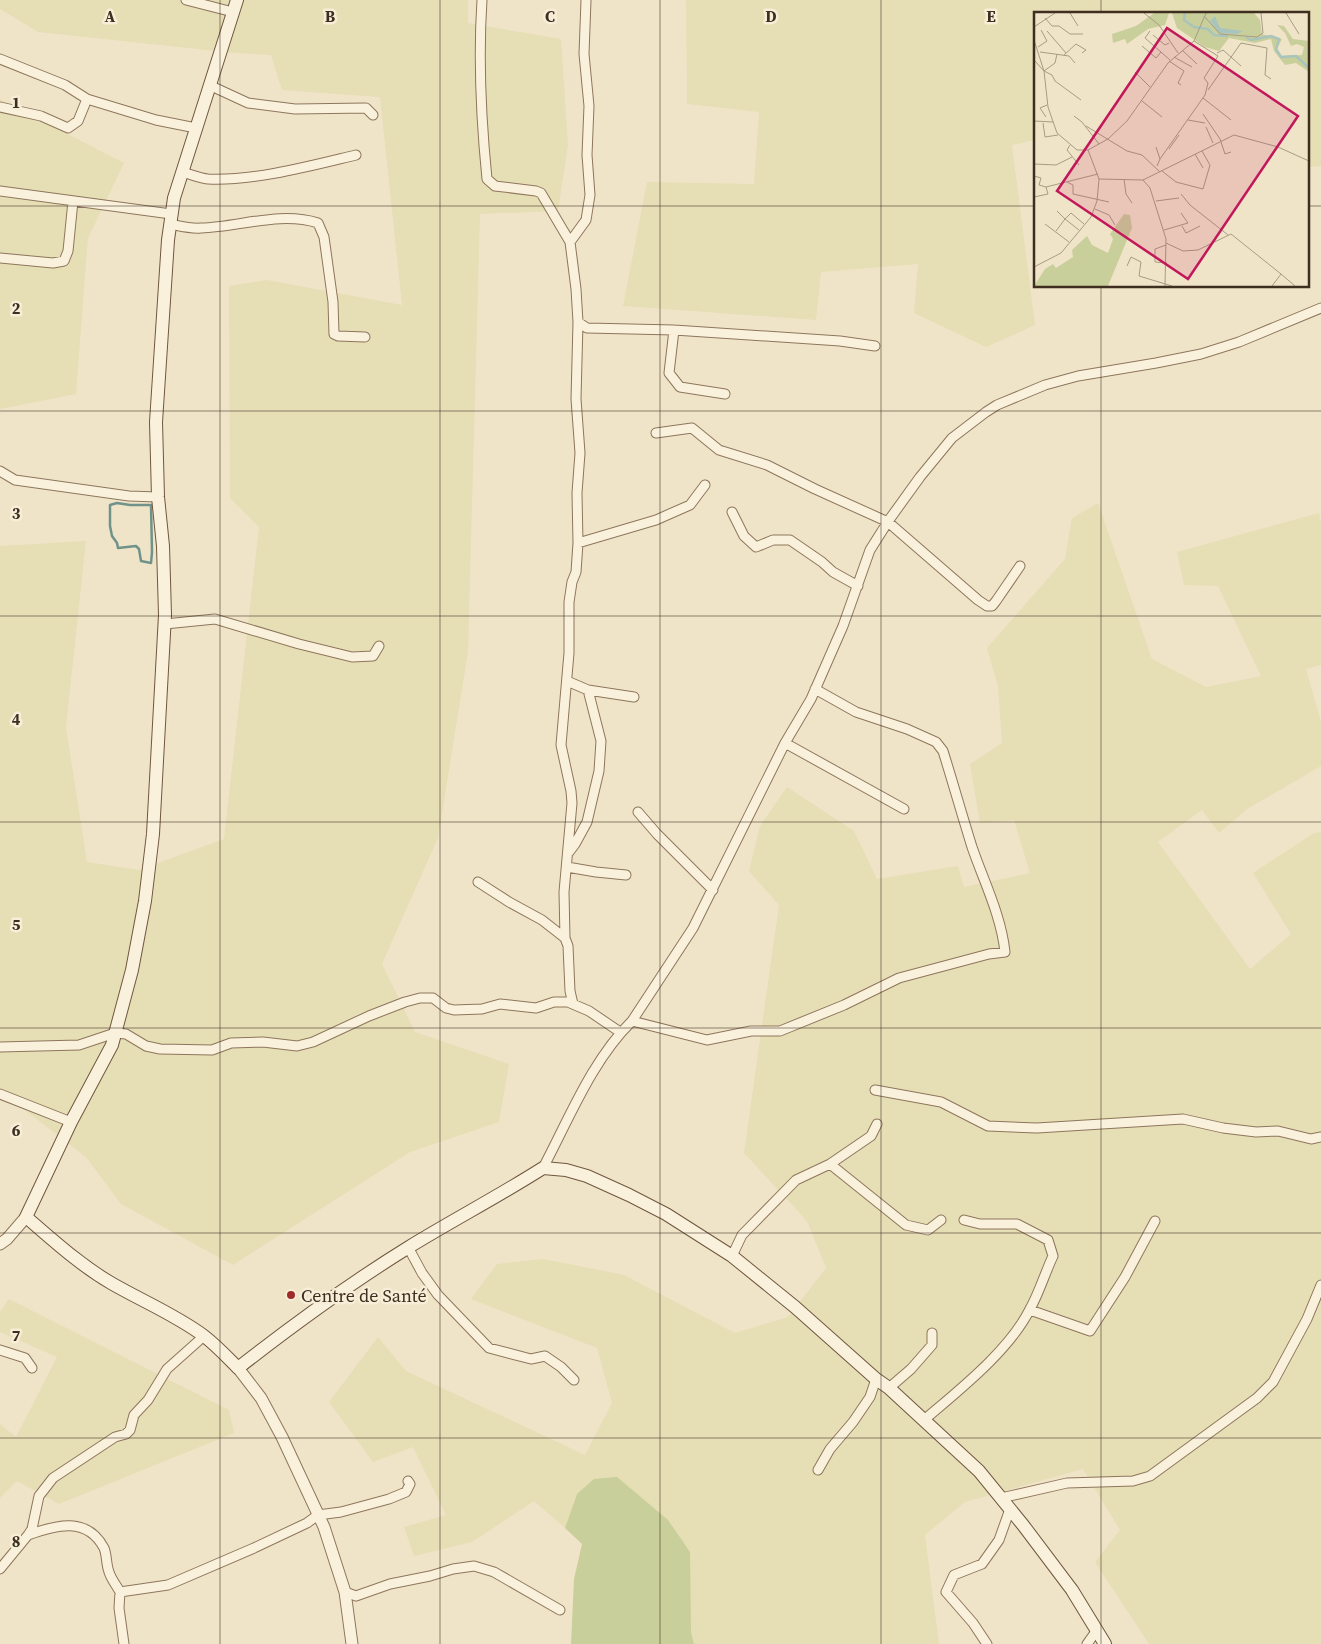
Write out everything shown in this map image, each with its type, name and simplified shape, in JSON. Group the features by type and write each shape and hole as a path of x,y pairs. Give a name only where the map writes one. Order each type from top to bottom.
{"main road":[{"path":"235,6 174,198 171,219 160,345 156,422 165,624 152,844 144,901 132,970 115,1033 105,1060 71,1122 26,1217 91,1270 190,1326 221,1350 238,1368 295,1323 408,1248 543,1168 566,1170 587,1176 666,1214 732,1256 889,1388 979,1472 1001,1498 1072,1590 1105,1644"}],"street":[{"path":"186,0 235,6"},
{"path":"482,0 480,50 482,127 487,179 495,186 536,191 541,194 570,242 576,289 578,322 576,386 579,437 578,543 576,572 569,602 567,681 561,745 571,797 569,852 564,892 565,938 568,946 570,991 573,1004"},
{"path":"570,242 586,220 590,195 587,155 589,106 584,54 586,0"},
{"path":"0,59 65,85 87,99 156,120 196,128"},
{"path":"209,85 248,103 295,109 366,108 374,115"},
{"path":"0,107 40,116 68,128 78,121 87,99"},
{"path":"182,172 206,179 253,176 291,170 356,155"},
{"path":"0,191 73,200 171,219 200,228 282,219 318,222 324,238 333,302 334,334 338,336 365,337"},
{"path":"0,258 53,263 64,260 68,251 73,200"},
{"path":"543,1168 578,1099 620,1032 632,1021 693,928 785,743 815,689 843,626 870,550 926,468 952,438 997,405 1045,385 1078,376 1156,364 1201,354 1239,342 1321,308"},
{"path":"578,322 587,328 674,330 875,346"},
{"path":"674,330 669,373 680,387 725,394"},
{"path":"656,433 692,428 719,450 767,465 888,522 965,590 987,606 992,606 1020,566"},
{"path":"0,470 16,480 129,496 158,497"},
{"path":"578,543 656,520 690,505 705,485"},
{"path":"732,512 744,536 756,547 773,540 790,540 833,572 858,586"},
{"path":"165,624 215,619 298,644 352,657 373,656 379,646"},
{"path":"567,681 588,690 634,697"},
{"path":"632,1021 707,1040 751,1031 780,1031 844,1006 899,978 989,954 1005,952 1003,932 990,890 973,848 943,751 936,742 908,729 856,712 815,689"},
{"path":"569,852 587,822 599,771 601,741 588,690"},
{"path":"785,743 904,809"},
{"path":"638,812 657,834 713,890"},
{"path":"567,867 626,875"},
{"path":"478,882 542,920 565,938"},
{"path":"0,1047 79,1045 115,1033 126,1034 146,1046 160,1049 212,1050 231,1043 263,1042 297,1046 313,1042 368,1016 420,998 433,998 446,1008 454,1010 482,1009 500,1004 536,1008 554,1002 573,1004 589,1011 620,1032"},
{"path":"875,1090 941,1102 988,1126 1037,1128 1183,1119 1223,1128 1256,1132 1278,1131 1311,1139 1321,1137"},
{"path":"0,1094 71,1122"},
{"path":"732,1256 742,1235 796,1180 830,1164 871,1136 877,1124"},
{"path":"830,1164 906,1225 928,1230 941,1220"},
{"path":"0,1244 7,1239 26,1217"},
{"path":"924,1420 967,1383 1012,1337 1030,1310 1053,1256 1048,1240 1017,1224 980,1224 964,1220"},
{"path":"1030,1310 1090,1331 1126,1277 1155,1221"},
{"path":"408,1248 422,1273 438,1295 489,1348 532,1359 545,1356 561,1367 574,1380"},
{"path":"1001,1498 1066,1484 1133,1481 1150,1476 1257,1398 1273,1382 1307,1319 1321,1284"},
{"path":"889,1388 911,1369 932,1345 932,1333"},
{"path":"0,1568 32,1529 39,1496 53,1478 116,1437 126,1434 130,1430 134,1414 148,1400 167,1369 204,1336"},
{"path":"0,1350 25,1358 32,1368"},
{"path":"238,1368 261,1398 278,1429 336,1558 345,1592 352,1644"},
{"path":"818,1470 830,1449 853,1422 870,1397 876,1379"},
{"path":"120,1592 168,1585 254,1548 307,1523 318,1515 341,1512 389,1499 406,1492 410,1484 408,1481"},
{"path":"987,1644 973,1622 946,1592 954,1575 982,1564 999,1540 1010,1509"},
{"path":"28,1535 47,1528 69,1525 84,1527 96,1538 105,1549 109,1571 120,1592 119,1608 124,1644"},
{"path":"345,1592 356,1596 390,1584 430,1576 453,1568 474,1566 494,1572 560,1610"},
{"path":"1087,1644 1097,1630"}],"shaded area":[{"path":"0,0 468,0 468,23 561,39 568,145 558,211 480,214 468,652 438,838 382,964 415,1032 509,1064 499,1122 410,1152 233,1265 121,1204 86,1157 0,1091 0,546 86,541 66,727 87,862 139,870 224,839 259,527 230,498 229,286 267,280 402,305 380,97 282,90 271,55 235,53 38,32 0,9"},
{"path":"686,0 1321,0 1321,166 1308,167 1308,12 1034,12 1034,140 1012,145 1035,325 986,347 914,313 918,264 821,272 816,320 623,306 647,182 754,184 759,112 687,104"},
{"path":"0,99 124,163 88,238 76,394 0,409"},
{"path":"1098,503 1152,659 1206,687 1261,676 1218,586 1184,585 1177,552 1319,513 1321,522 1321,665 1306,669 1321,722 1321,766 1247,809 1219,833 1202,810 1158,842 1250,969 1291,934 1253,873 1314,833 1321,832 1321,1644 1149,1644 1095,1562 1120,1530 1083,1469 965,1502 925,1535 939,1644 694,1644 691,1632 577,1494 565,1528 534,1501 472,1542 414,1556 404,1527 446,1515 413,1447 373,1462 329,1402 378,1337 406,1371 585,1455 612,1403 597,1348 471,1299 497,1264 543,1259 624,1275 735,1333 788,1317 826,1268 807,1221 744,1153 779,905 749,871 760,826 787,787 854,831 877,879 958,866 964,887 1030,873 1014,820 980,823 970,764 1002,743 998,686 987,648 1065,559 1072,518"},
{"path":"9,1299 229,1410 234,1433 59,1504 17,1481 0,1498 0,1424 16,1437 57,1357 0,1332 0,1312"}],"green space":[{"path":"617,1477 668,1520 690,1552 691,1632 694,1644 571,1644 574,1579 582,1544 565,1528 577,1494 594,1479"}],"waterway":[{"path":"117,503 151,505 151,563 141,561 139,549 136,546 118,548 112,536 110,526 110,505 117,503"}],"place":[{"name":"Centre de Santé","path":"291,1295"}]}
